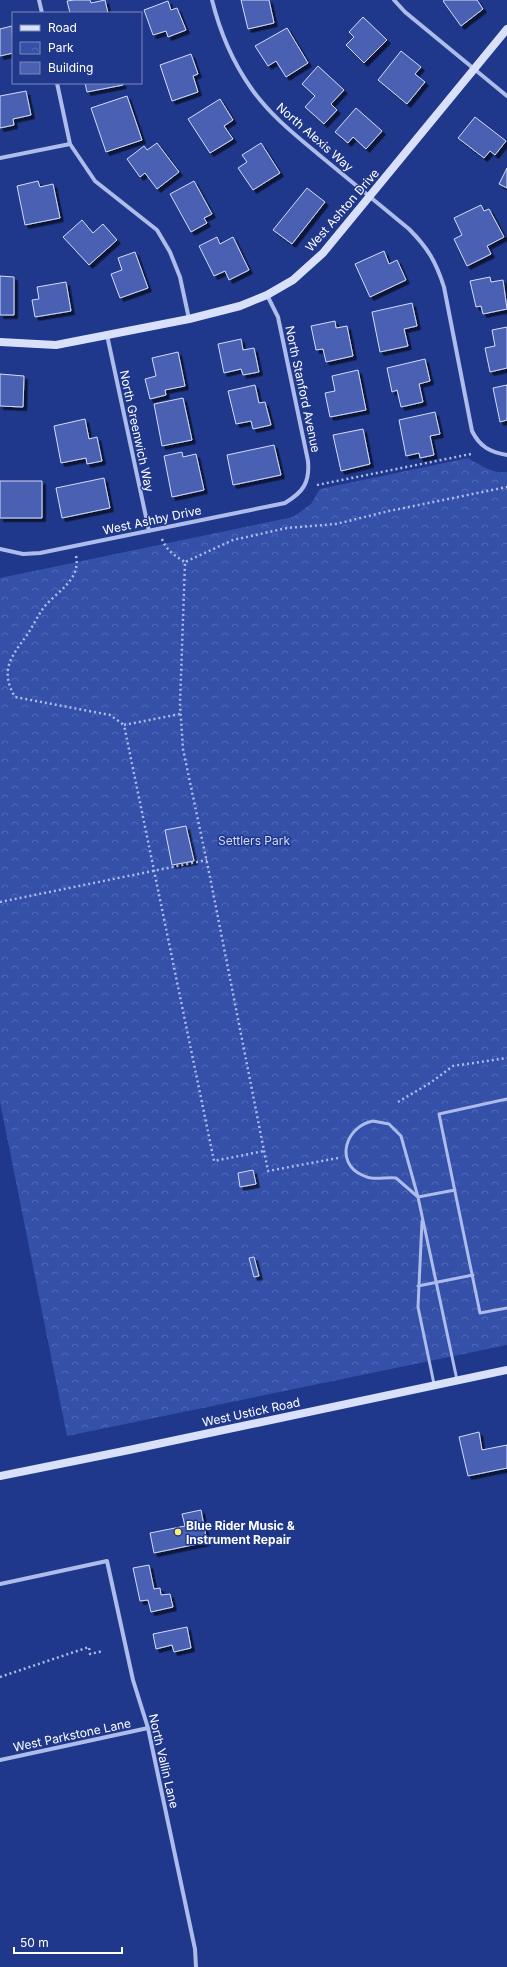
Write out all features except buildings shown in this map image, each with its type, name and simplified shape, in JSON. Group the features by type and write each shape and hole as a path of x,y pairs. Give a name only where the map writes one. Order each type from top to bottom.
{"street":[{"path":"39,0 42,12"},
{"name":"North Alexis Way","path":"212,0 223,39 231,56 252,90 278,120 422,242 437,264 444,287 472,431 477,441 486,449 507,455"},
{"path":"394,0 405,12 507,96"},
{"name":"West Ashton Drive","path":"0,342 56,345 189,319 240,306 268,295 293,280 323,253 507,29"},
{"path":"57,84 70,144 95,181 157,230 170,252 180,277 189,319"},
{"path":"0,158 70,144"},
{"name":"North Stanford Avenue","path":"268,295 278,317 308,461 310,476 303,488"},
{"name":"North Greenwich Way","path":"106,335 149,531"},
{"name":"West Ashby Drive","path":"0,549 23,554 40,553 285,503 296,496 303,488"},
{"name":"West Ustick Road","path":"0,1476 122,1452 507,1370"},
{"name":"North Vallin Lane","path":"0,1584 108,1561 133,1680 148,1728 195,1949 196,1967"},
{"name":"West Parkstone Lane","path":"0,1760 148,1728"}],"lane":[{"path":"507,1099 439,1114 480,1313 507,1308"},
{"path":"418,1197 396,1178 369,1178 354,1170 346,1156 348,1139 358,1126 373,1121 389,1124 401,1136 418,1197 457,1381"},
{"path":"418,1197 455,1190"},
{"path":"422,1217 418,1307 435,1386"},
{"path":"418,1286 473,1275"}],"path":[{"path":"317,485 471,454"},
{"path":"185,562 233,540 287,528 336,524 389,511 507,487"},
{"path":"162,539 166,547 173,555 185,562"},
{"path":"7,658 26,635 45,606 71,581 76,573 76,556"},
{"path":"185,562 180,714 183,749 207,860 268,1171 334,1160 346,1156"},
{"path":"5,689 15,698 110,715 124,725 214,1161 264,1151"},
{"path":"124,725 180,714"},
{"path":"0,902 207,860"},
{"path":"398,1102 430,1083 453,1066 507,1058"},
{"path":"0,1677 89,1647 90,1654 103,1651"}],"green space":[{"name":"Settlers Park","path":"468,458 497,472 507,472 507,1345 67,1436 0,1102 0,578 293,517 311,504 320,489"}],"place":[{"name":"Blue Rider Music & Instrument Repair","path":"178,1532"}]}
